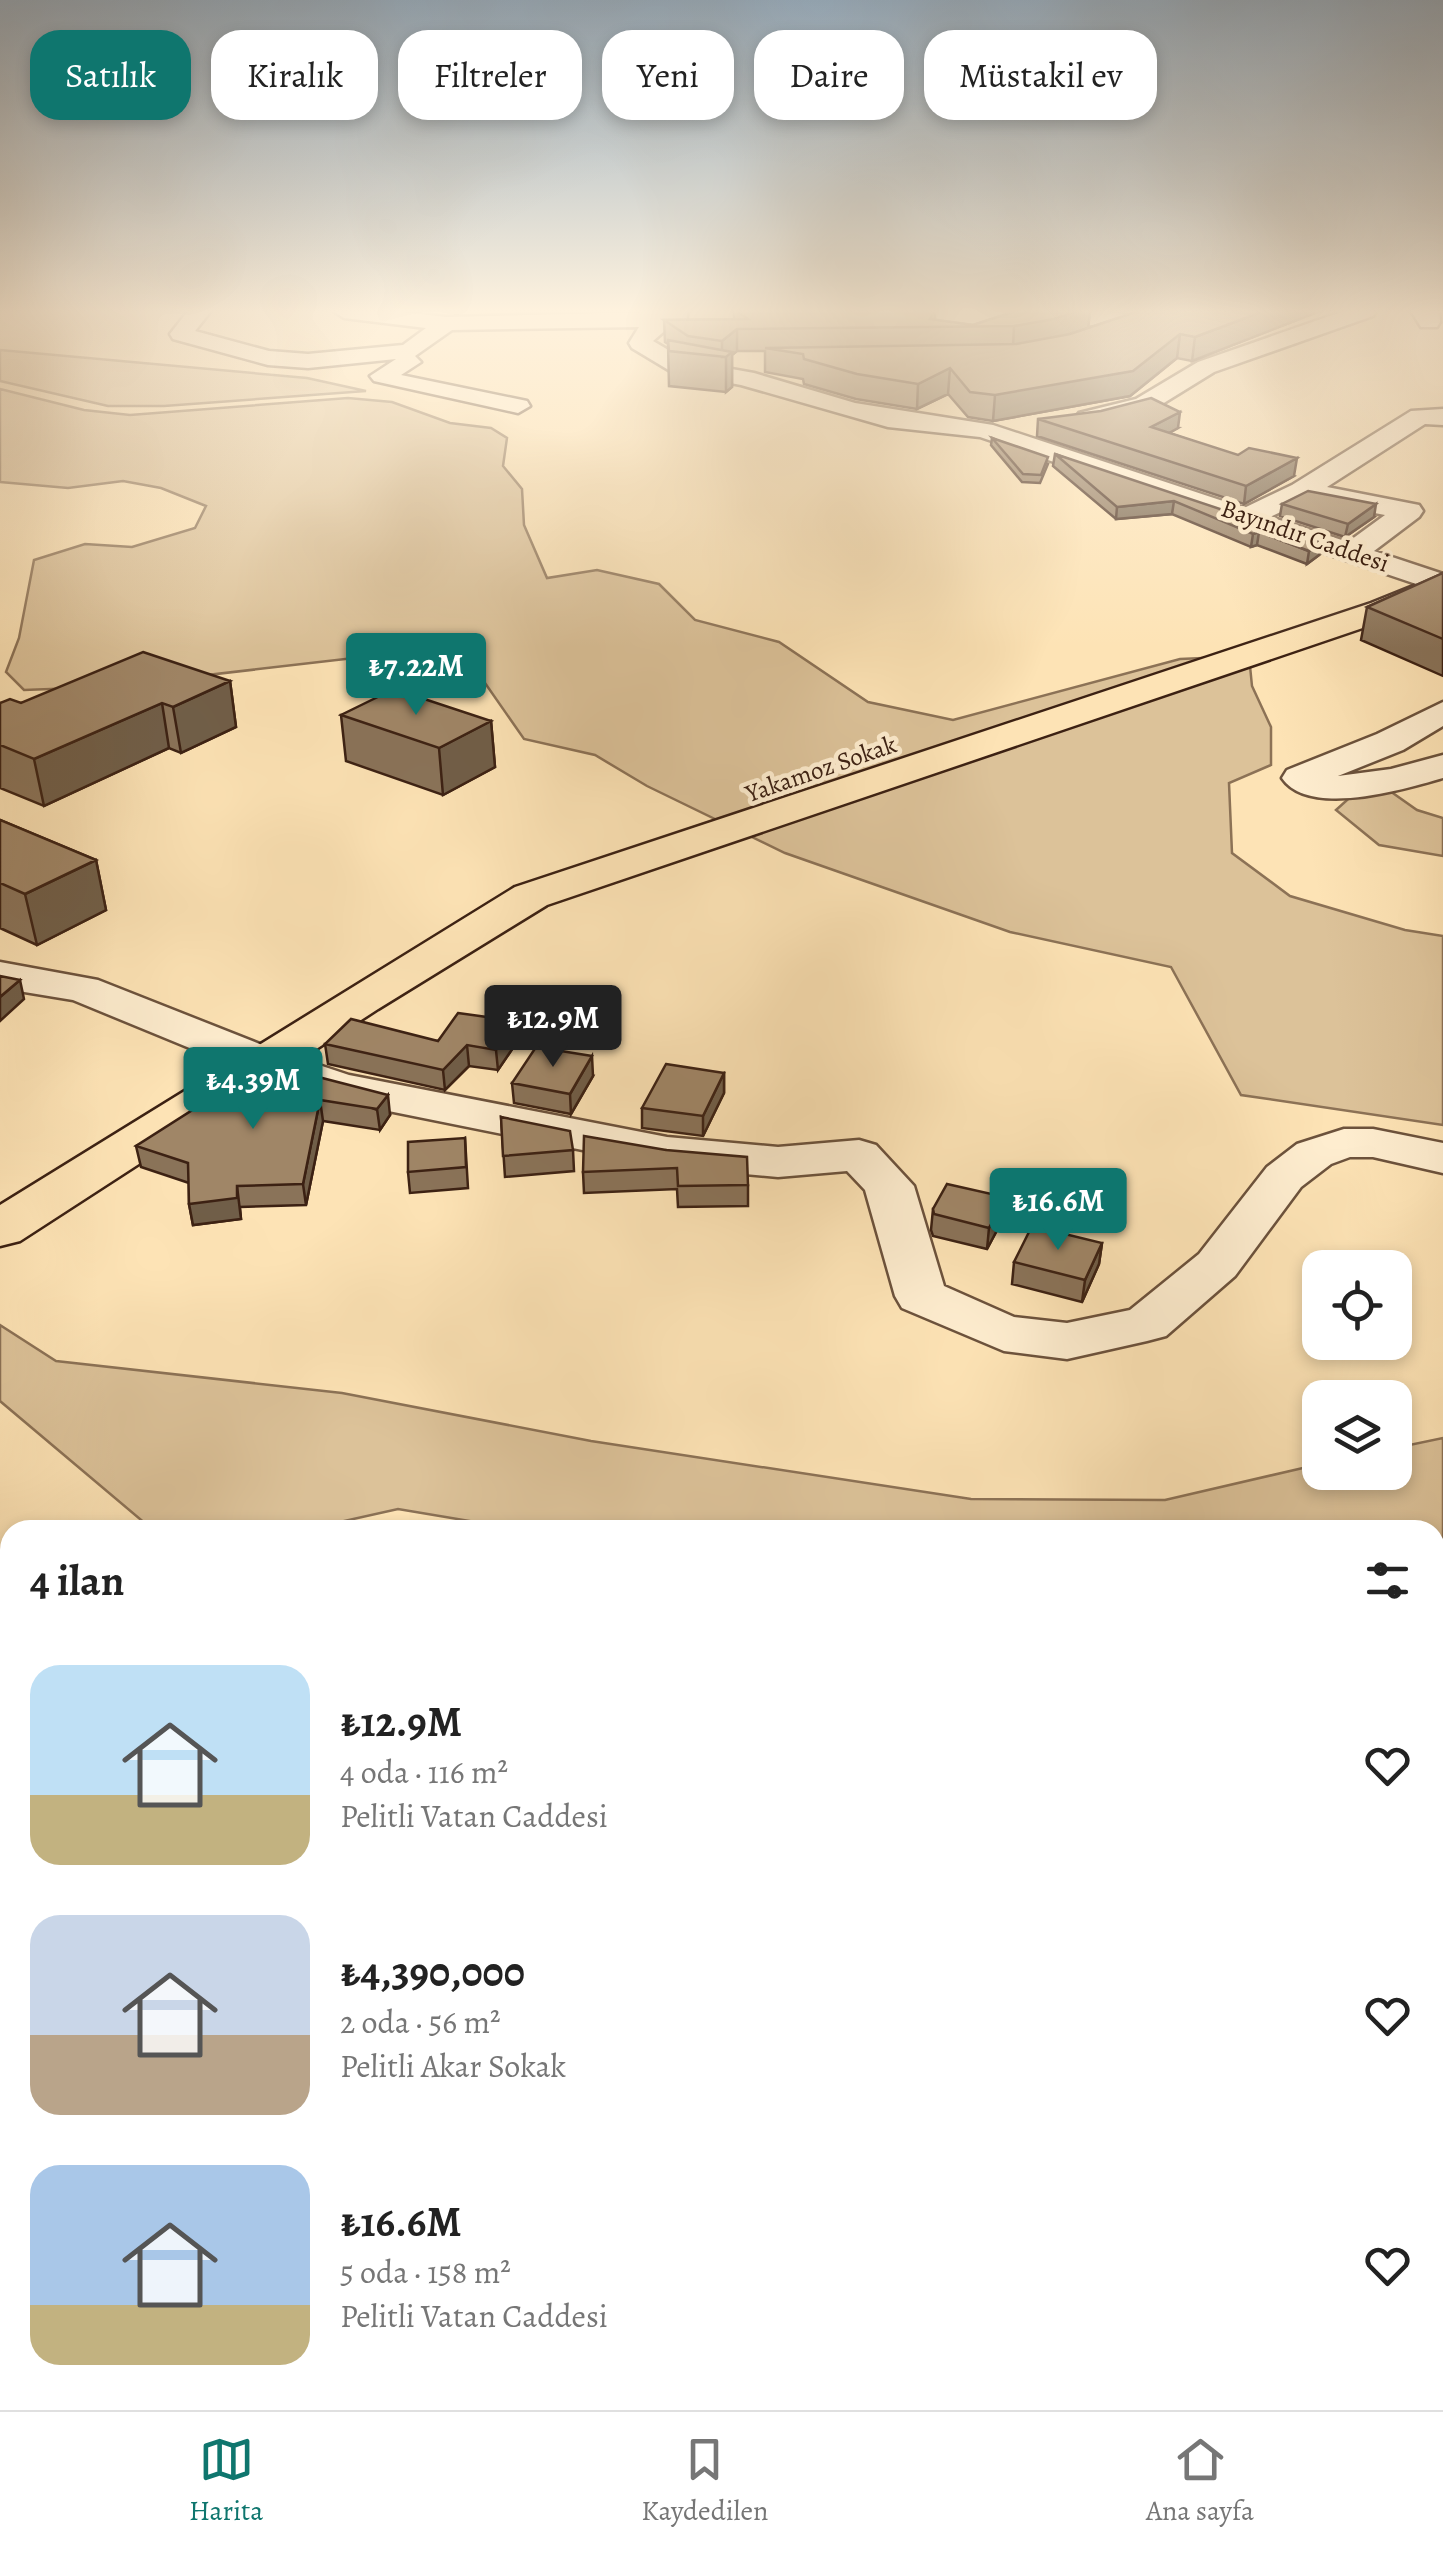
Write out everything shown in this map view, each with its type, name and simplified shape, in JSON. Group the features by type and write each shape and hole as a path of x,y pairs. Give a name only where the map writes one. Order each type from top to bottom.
{"main road":[{"name":"Yakamoz Sokak","path":"245,1053 532,896 1383,610 1437,576"},
{"path":"0,1184 245,1053"},
{"path":"0,1229 245,1053"}],"street":[{"name":"Bayındır Caddesi","path":"927,423 984,430 1353,553 1437,576"},
{"path":"984,430 1048,423"},
{"path":"1249,516 1302,492 1408,423"},
{"path":"1302,492 1409,511 1353,553"},
{"path":"1443,712 1390,742 1318,767 1300,778 1335,788 1443,766"},
{"path":"0,974 83,989 339,1088 667,1152 778,1162 859,1155 889,1186 921,1296 1004,1334 1067,1342 1147,1324 1217,1265 1284,1176 1314,1154 1344,1143 1373,1143 1443,1158"}],"shaded area":[{"path":"0,423 454,423 491,428 507,438 503,466 522,489 524,525 547,578 597,570 659,584 695,620 779,642 868,702 953,720 1180,659 1249,656 1252,686 1271,727 1271,765 1229,783 1232,853 1290,896 1405,930 1443,936 1443,1125 1241,1095 1171,967 1010,932 785,853 647,786 595,755 524,739 469,660 380,655 104,687 24,690 6,672 19,638 34,560 85,544 132,547 195,528 206,506 161,488 123,481 68,488 0,482"},
{"path":"1380,784 1417,810 1443,818 1443,856 1379,845 1336,810 1357,791"},
{"path":"0,1325 56,1361 342,1393 591,1441 971,1499 1165,1500 1302,1468 1302,1490 1412,1490 1412,1444 1443,1438 1443,1520 463,1520 398,1509 349,1520 141,1520 0,1401"}],"building":[{"path":"1052,423 1158,423 1151,427 1238,455 1249,448 1297,458 1246,486"},
{"path":"992,438 1048,457 1041,475 1023,474"},
{"path":"1055,454 1322,543 1309,551 1259,532 1253,534 1174,501 1117,507"},
{"path":"1308,491 1376,504 1348,524 1282,504"},
{"path":"1443,573 1443,639 1367,607"},
{"path":"143,652 230,681 173,707 162,703 34,759 0,745 0,703 10,699 21,703"},
{"path":"394,689 491,721 439,748 341,715"},
{"path":"0,820 96,860 25,894 0,883"},
{"path":"0,976 20,980 0,997"},
{"path":"458,1013 516,1021 496,1050 467,1045 443,1070 325,1044 351,1019 438,1041"},
{"path":"536,1047 592,1056 570,1094 512,1083"},
{"path":"666,1064 724,1073 703,1116 642,1108"},
{"path":"260,1067 291,1076 295,1071 388,1095 377,1109 320,1100 303,1184 237,1186 237,1198 189,1204 188,1163 136,1146"},
{"path":"501,1117 570,1131 573,1150 503,1156"},
{"path":"584,1136 666,1150 747,1157 748,1185 678,1186 677,1168 583,1172"},
{"path":"465,1138 466,1167 408,1172 408,1142"},
{"path":"947,1184 1005,1197 989,1228 934,1214"},
{"path":"1032,1226 1102,1243 1085,1280 1014,1262"}]}
